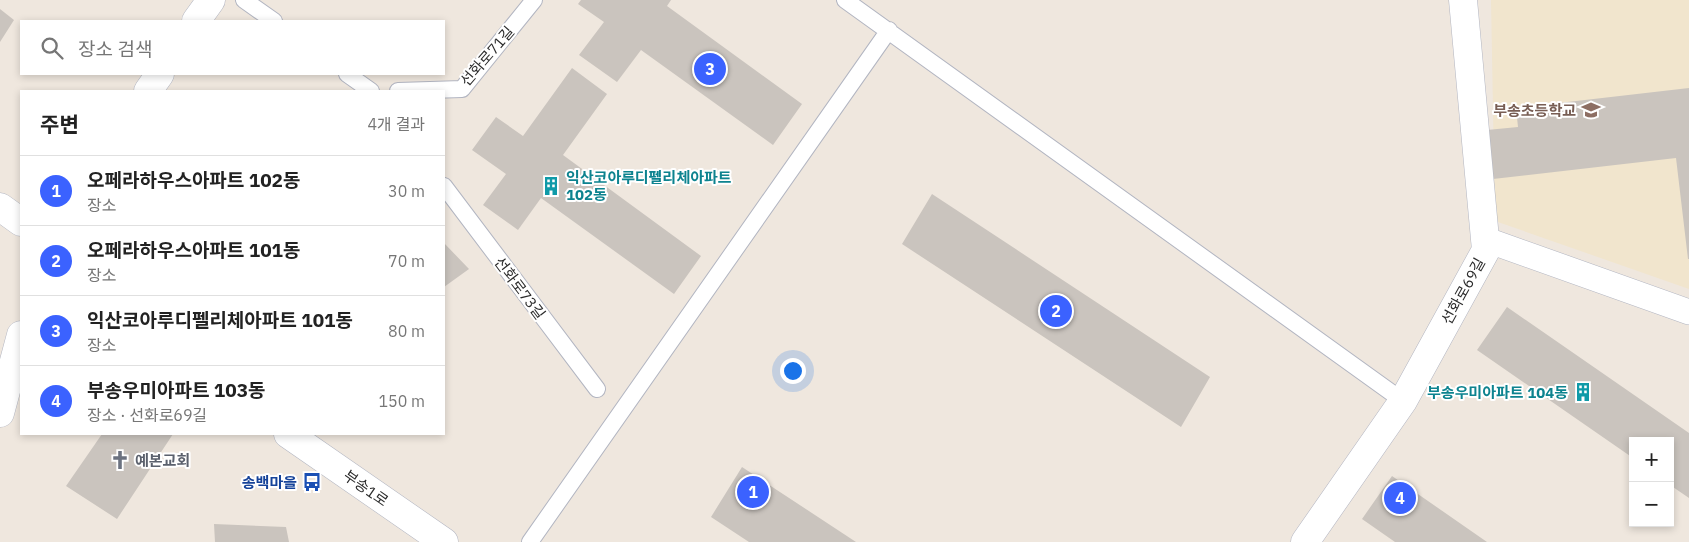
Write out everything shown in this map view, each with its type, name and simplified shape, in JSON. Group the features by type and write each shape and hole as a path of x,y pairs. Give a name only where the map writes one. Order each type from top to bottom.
{"street":[{"path":"197,20 211,0"},
{"name":"선화로69길","path":"1305,542 1404,401 1486,250 1462,0"},
{"path":"149,90 159,75"},
{"path":"0,207 20,221"},
{"path":"1484,239 1689,312"},
{"path":"0,413 20,339"},
{"name":"부송1로","path":"289,435 444,542"}],"lane":[{"path":"244,0 273,20"},
{"name":"선화로71길","path":"430,90 462,89 534,0"},
{"path":"845,0 1404,401"},
{"path":"530,542 889,30"},
{"path":"348,75 370,90"},
{"name":"선화로73길","path":"445,187 597,389"}],"shaded area":[{"name":"부송초등학교","path":"1491,0 1689,0 1689,289 1495,221"}],"building":[{"path":"581,0 671,0 667,6 802,104 773,145 641,50 617,82 579,55 604,22 578,4"},
{"path":"0,9 14,20 0,42"},
{"name":"익산코아루디펠리체아파트 102동","path":"572,68 607,94 563,155 701,256 674,294 541,198 518,230 483,205 506,174 472,150 496,117 523,136"},
{"name":"부송초등학교","path":"1689,88 1689,259 1676,158 1493,179 1487,130 1518,127 1516,108"},
{"path":"932,194 1210,377 1181,427 902,244"},
{"path":"445,244 469,269 445,286"},
{"name":"부송우미아파트 104동","path":"1507,307 1689,433 1689,498 1674,488 1674,437 1629,437 1629,455 1477,350"},
{"name":"예본교회","path":"101,435 172,435 117,519 66,486"},
{"path":"742,467 856,542 749,542 711,517"},
{"path":"1392,476 1487,542 1395,542 1362,519"},
{"path":"214,524 286,527 289,542 215,542"}],"place":[{"name":"익산코아루디펠리체아파트 101동","path":"710,69"},
{"name":"부송초등학교","path":"1591,110"},
{"name":"익산코아루디펠리체아파트 102동","path":"551,186"},
{"name":"오페라하우스아파트 101동","path":"1056,311"},
{"name":"부송우미아파트 104동","path":"1583,392"},
{"name":"예본교회","path":"120,460"},
{"name":"송백마을","path":"312,482"},
{"name":"오페라하우스아파트 102동","path":"753,492"},
{"name":"부송우미아파트 103동","path":"1400,498"}]}
